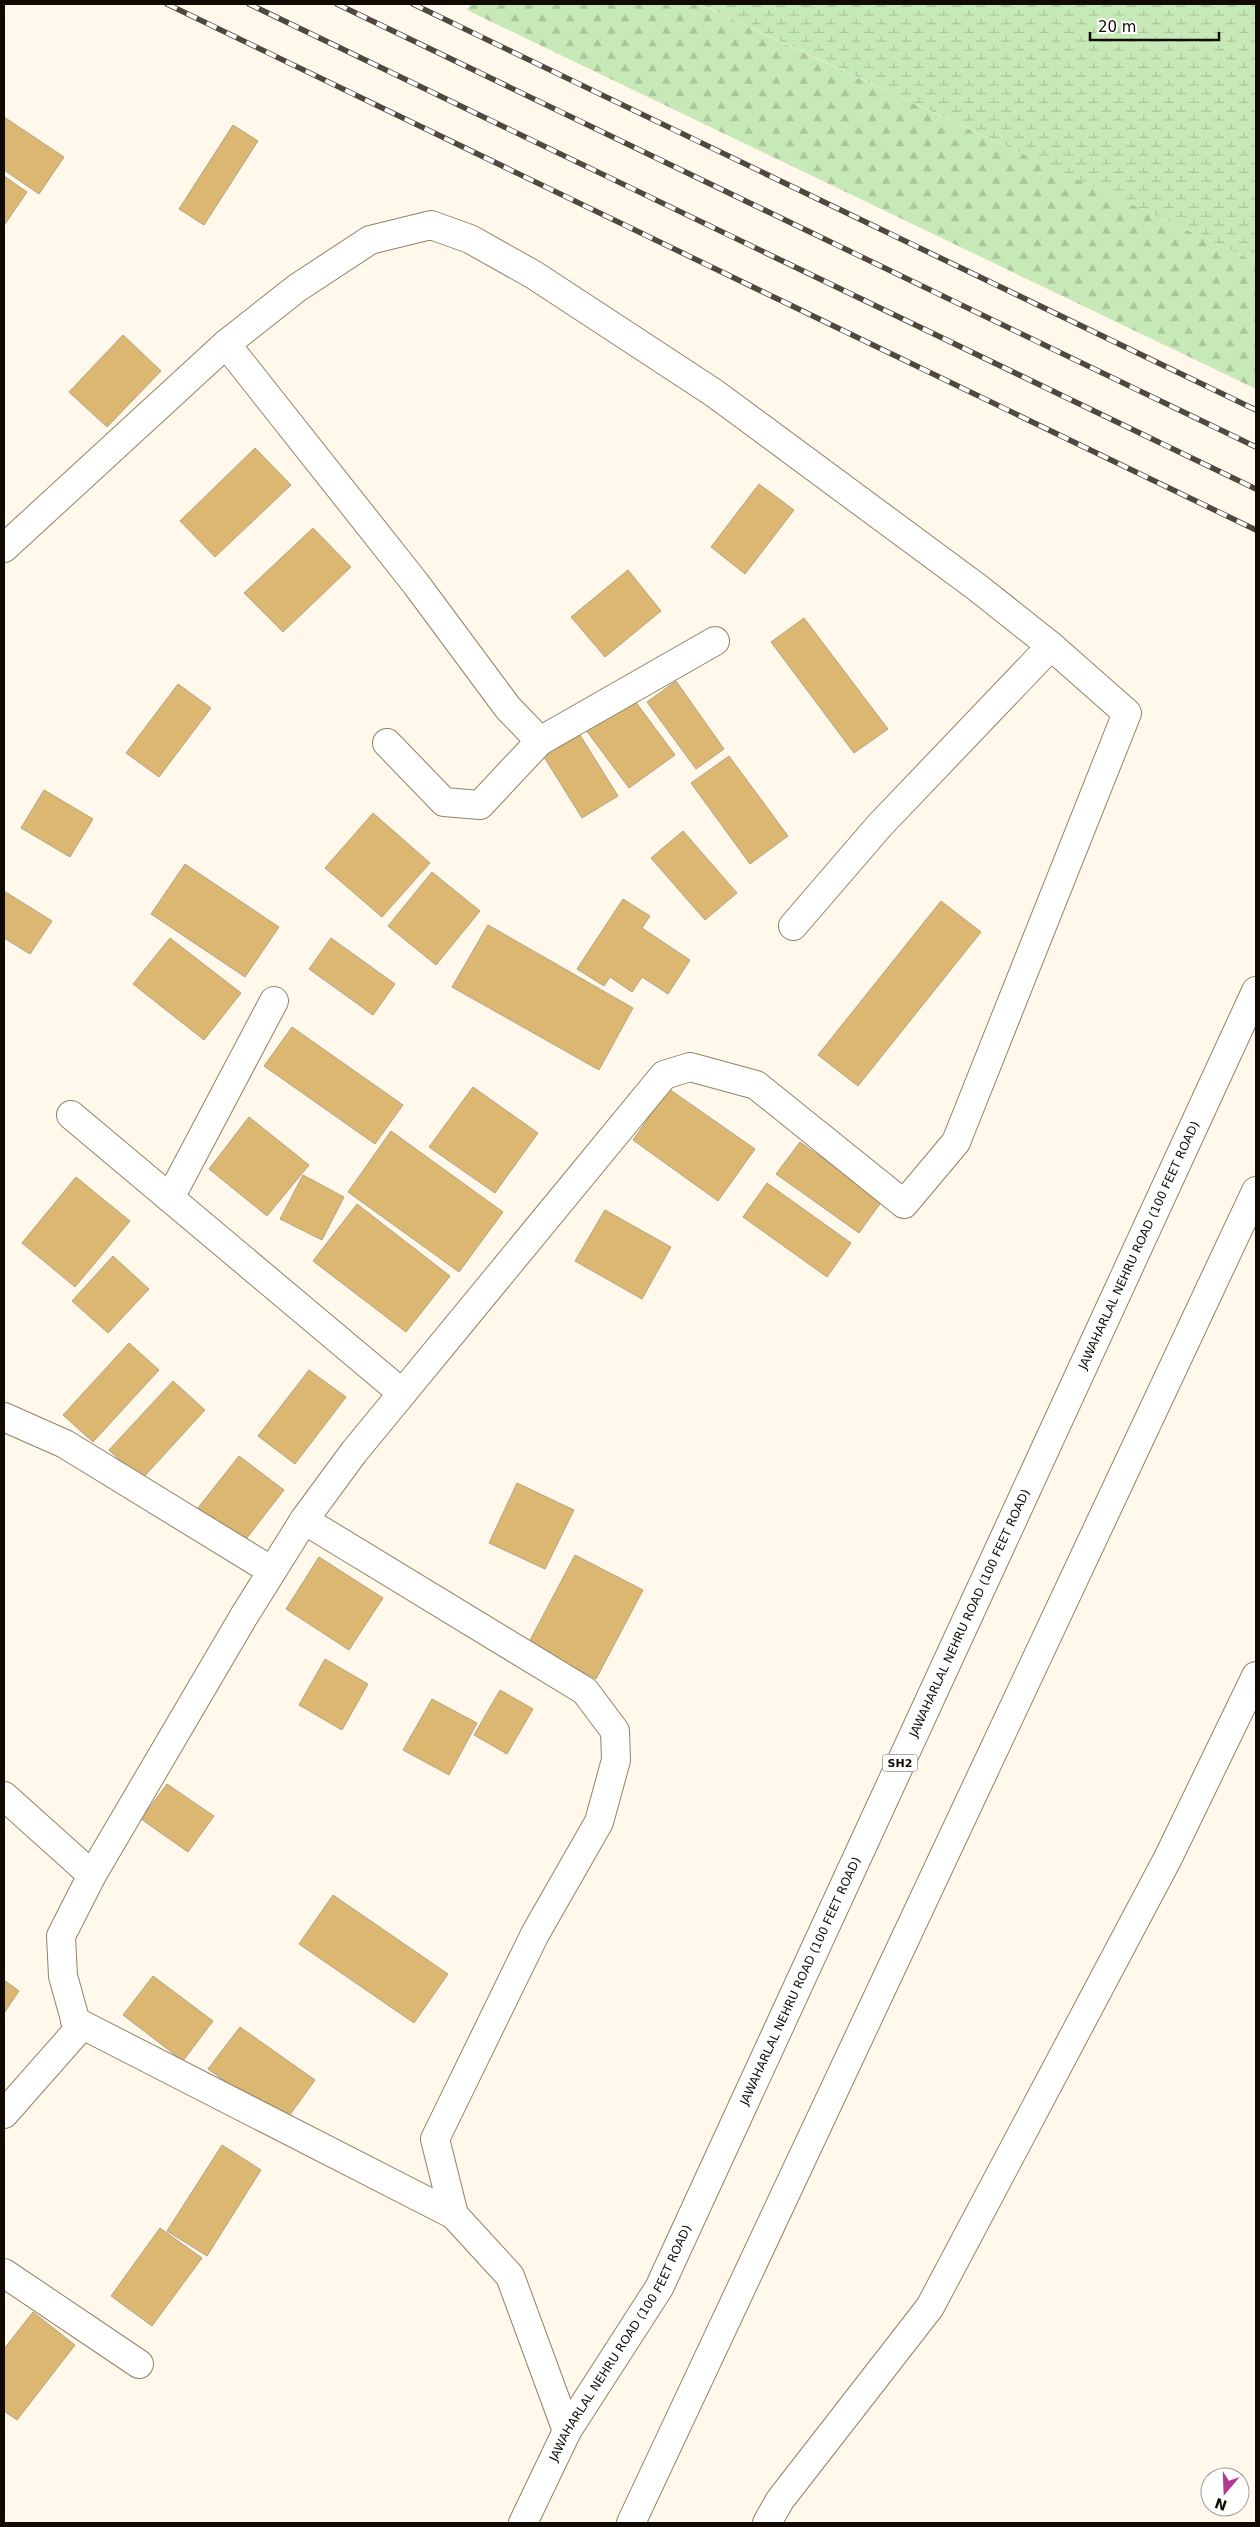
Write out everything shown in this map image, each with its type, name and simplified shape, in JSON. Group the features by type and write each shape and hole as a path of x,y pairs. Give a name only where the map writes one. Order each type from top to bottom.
{"street":[{"path":"4,548 226,344 297,288 370,240 431,225 470,239 534,275 714,393 978,588 1051,646 1128,713 956,1142 904,1204 756,1085 690,1067 664,1075 354,1452 304,1520 272,1571 92,1875 61,1936 63,1976 78,2030 4,2114"},
{"path":"226,344 416,584 508,708 540,741"},
{"path":"387,743 444,802 480,806 540,741 716,641"},
{"path":"793,926 880,825 1051,646"},
{"name":"JAWAHARLAL NEHRU ROAD (100 FEET ROAD)","path":"523,2523 567,2431 658,2288 1256,991"},
{"path":"170,1198 274,1001"},
{"path":"72,1115 402,1393"},
{"path":"631,2523 1256,1191"},
{"path":"4,1417 65,1444 272,1571"},
{"path":"304,1520 585,1691 615,1731 616,1760 598,1822 535,1934 435,2139 454,2215"},
{"path":"767,2523 780,2500 930,2307 1168,1858 1256,1676"},
{"path":"4,1796 92,1875"},
{"path":"75,2021 454,2215 510,2276 567,2431"},
{"path":"4,2273 139,2364"}],"green space":[{"path":"471,4 699,4 1256,262 1256,389 467,10"},
{"path":"700,4 1256,4 1256,262"}],"building":[{"path":"4,117 64,157 39,194 4,170"},
{"path":"233,125 258,141 204,225 179,209"},
{"path":"4,176 27,192 5,224 4,223"},
{"path":"123,335 161,371 107,427 69,392"},
{"path":"255,448 291,485 215,557 180,521"},
{"path":"759,484 794,510 745,574 711,547"},
{"path":"313,528 351,567 283,632 244,593"},
{"path":"628,570 661,611 605,657 571,617"},
{"path":"804,618 888,729 854,753 771,642"},
{"path":"676,681 724,749 696,769 647,702"},
{"path":"178,684 211,708 159,777 126,753"},
{"path":"632,697 675,755 629,788 586,730"},
{"path":"580,735 618,796 582,818 544,757"},
{"path":"729,756 788,836 750,864 691,783"},
{"path":"44,790 93,819 70,857 21,828"},
{"path":"373,813 430,863 382,917 325,868"},
{"path":"683,831 737,893 705,920 651,858"},
{"path":"185,864 279,927 245,977 151,914"},
{"path":"432,872 480,911 436,965 388,926"},
{"path":"4,891 52,921 30,954 4,938"},
{"path":"623,899 650,916 642,928 690,960 668,994 642,977 632,992 610,977 604,986 577,969"},
{"path":"941,901 981,932 858,1086 818,1055"},
{"path":"488,925 633,1008 599,1070 452,987"},
{"path":"170,938 241,993 204,1040 133,984"},
{"path":"331,938 395,984 373,1015 309,969"},
{"path":"292,1027 403,1105 375,1144 264,1066"},
{"path":"473,1087 538,1133 495,1193 429,1147"},
{"path":"669,1089 755,1149 718,1201 633,1140"},
{"path":"249,1117 309,1165 267,1216 209,1169"},
{"path":"391,1131 503,1212 459,1272 348,1192"},
{"path":"800,1142 882,1201 859,1233 776,1174"},
{"path":"303,1175 344,1197 322,1240 280,1219"},
{"path":"76,1177 130,1221 75,1287 22,1243"},
{"path":"767,1183 851,1243 827,1277 743,1217"},
{"path":"357,1204 450,1276 406,1332 313,1261"},
{"path":"605,1210 671,1247 642,1299 575,1261"},
{"path":"113,1256 149,1289 108,1333 72,1301"},
{"path":"129,1343 159,1370 93,1442 63,1415"},
{"path":"309,1370 346,1397 295,1464 258,1436"},
{"path":"173,1381 205,1410 141,1480 109,1450"},
{"path":"239,1456 284,1490 243,1543 198,1508"},
{"path":"517,1483 574,1510 545,1569 489,1543"},
{"path":"575,1555 643,1590 596,1679 528,1644"},
{"path":"319,1557 383,1598 349,1650 286,1609"},
{"path":"325,1659 368,1684 342,1730 299,1705"},
{"path":"500,1690 533,1709 507,1754 474,1735"},
{"path":"432,1699 477,1723 449,1775 403,1750"},
{"path":"167,1784 214,1816 188,1852 141,1819"},
{"path":"333,1895 448,1974 414,2023 299,1944"},
{"path":"153,1976 213,2021 183,2061 123,2015"},
{"path":"4,1980 19,1991 4,2013"},
{"path":"240,2027 315,2080 284,2123 208,2069"},
{"path":"222,2145 261,2170 207,2256 167,2231"},
{"path":"160,2228 202,2258 152,2326 111,2296"},
{"path":"33,2312 75,2345 17,2420 4,2411 4,2349"}],"railway":[{"path":"167,4 1256,530"},
{"path":"249,4 1256,489"},
{"path":"337,4 1256,447"},
{"path":"413,4 1256,410"}]}
